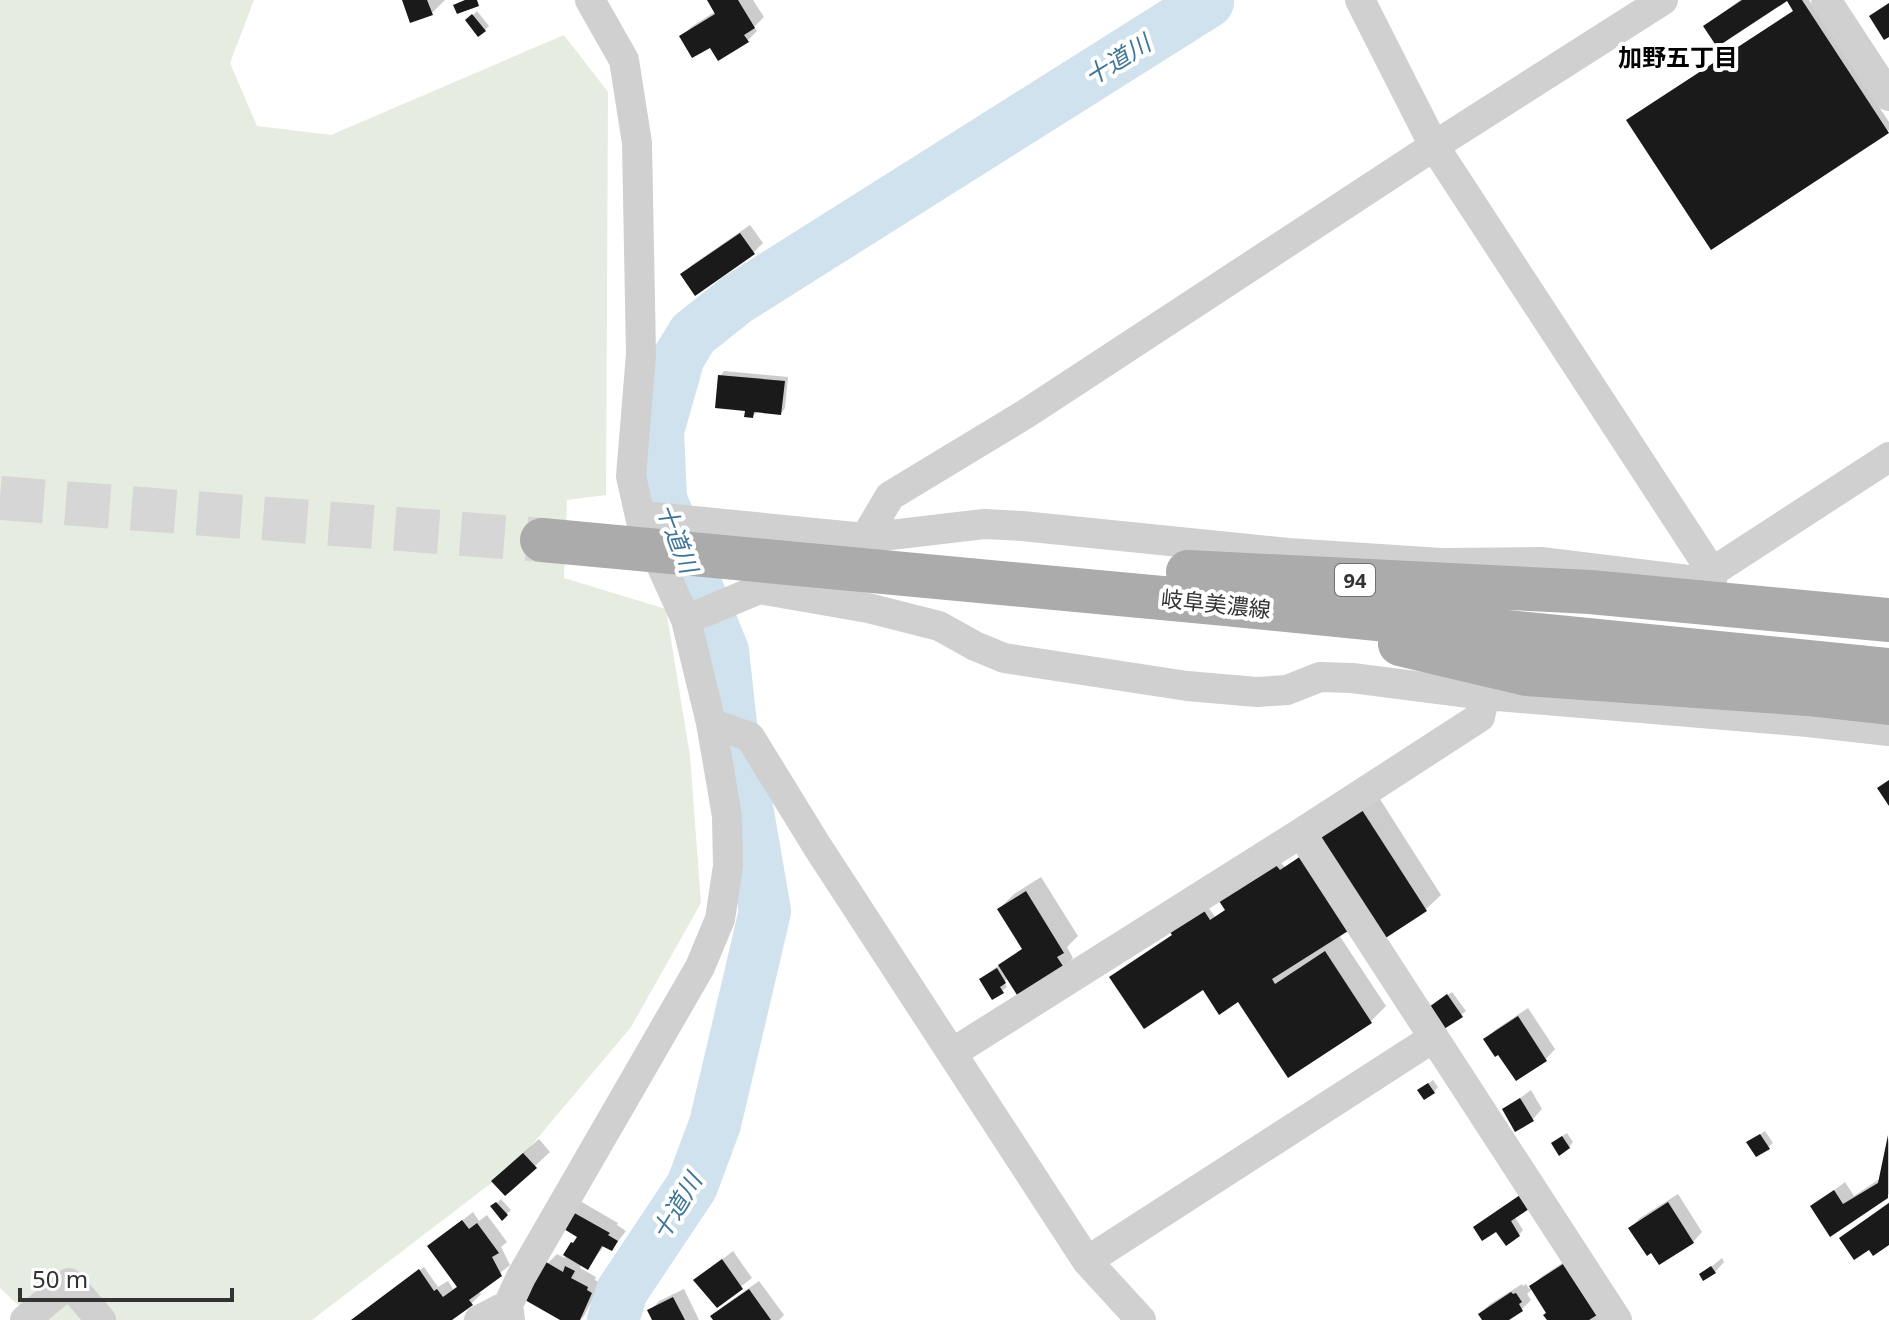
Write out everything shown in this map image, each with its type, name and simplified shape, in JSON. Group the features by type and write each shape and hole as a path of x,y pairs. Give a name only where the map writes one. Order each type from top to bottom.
{"main road":[{"name":"岐阜美濃線","path":"552,541 865,548 1226,604 1889,670"},
{"name":"94","path":"865,548 1040,564 1590,592 1889,620"},
{"name":"94","path":"1226,604 1527,674 1808,694 1889,703"}],"street":[{"path":"479,1320 509,1313 568,1193 700,967 720,919 728,866 723,727 699,614 641,521 631,476 641,354 637,143 624,60 590,0"},
{"path":"1360,0 1434,146 1712,578"},
{"path":"865,548 890,496 1027,413 1663,0"},
{"path":"1826,0 1889,96"},
{"path":"1712,578 1889,457"},
{"path":"641,521 654,517 865,548"},
{"path":"699,614 865,548 984,524 1288,553 1441,563 1541,562 1889,599"},
{"path":"759,589 868,608 939,626 1004,658 1187,686 1257,692 1287,690 1320,677 1352,678 1485,695 1889,731"},
{"path":"952,1053 1480,717 1485,695"},
{"path":"723,727 750,737 820,851 1087,1261 1141,1320"},
{"path":"1301,833 1617,1320"},
{"path":"1087,1261 1433,1038"},
{"path":"25,1320 69,1283 101,1320"}],"shaded area":[{"path":"0,0 254,0 230,63 257,126 331,135 564,35 608,92 606,495 567,500 564,578 666,609 690,756 701,903 631,1027 515,1165 312,1320 34,1320 0,1288"}],"building":[{"path":"402,0 427,0 433,15 410,23"},
{"path":"465,0 477,0 479,6 457,14 453,5"},
{"path":"707,0 738,0 755,28 744,35 749,42 718,61 710,48 692,58 679,36 715,14"},
{"path":"1742,0 1802,0 1889,133 1711,250 1626,120 1793,11 1787,1 1717,47 1703,26"},
{"path":"1889,3 1889,37 1884,40 1869,16"},
{"path":"472,14 486,31 478,37 465,20"},
{"path":"740,233 755,254 695,296 680,274"},
{"path":"718,375 785,381 781,415 754,412 753,418 744,417 745,411 715,408"},
{"path":"1889,780 1889,806 1877,788"},
{"path":"1362,810 1427,911 1381,941 1319,838"},
{"path":"1304,854 1348,931 1272,979 1275,984 1325,951 1372,1023 1288,1078 1238,1002 1219,1015 1203,990 1144,1029 1109,977 1172,935 1170,932 1203,909 1210,920 1225,910 1219,901 1275,864 1280,870"},
{"path":"1026,891 1064,953 1057,957 1065,969 1019,998 998,965 1022,949 997,909"},
{"path":"997,968 1006,983 1000,987 1004,993 992,1000 979,979"},
{"path":"1447,994 1463,1017 1444,1029 1429,1007"},
{"path":"1518,1016 1547,1061 1516,1081 1483,1039"},
{"path":"1428,1083 1435,1093 1424,1100 1417,1090"},
{"path":"1520,1098 1534,1121 1515,1132 1502,1109"},
{"path":"1760,1134 1770,1149 1756,1157 1746,1142"},
{"path":"1888,1135 1888,1198 1830,1237 1810,1206 1834,1190 1843,1204 1878,1183"},
{"path":"1562,1136 1570,1148 1559,1156 1551,1143"},
{"path":"523,1153 537,1168 505,1196 491,1181"},
{"path":"1520,1195 1529,1209 1511,1221 1520,1236 1506,1246 1496,1232 1482,1241 1473,1227"},
{"path":"496,1202 508,1215 502,1221 490,1206"},
{"path":"1668,1202 1694,1243 1659,1265 1651,1253 1647,1256 1628,1228"},
{"path":"1889,1203 1889,1245 1873,1256 1869,1250 1854,1260 1839,1238"},
{"path":"569,1210 610,1233 608,1235 618,1241 612,1251 602,1246 588,1270 563,1255 577,1237 559,1226"},
{"path":"462,1220 469,1229 477,1223 499,1253 492,1257 502,1276 469,1300 473,1305 452,1320 351,1320 419,1269 434,1291 437,1289 443,1297 457,1287 427,1246"},
{"path":"722,1259 743,1289 717,1308 693,1280"},
{"path":"546,1262 563,1272 565,1266 575,1271 571,1278 588,1287 587,1290 592,1293 580,1320 560,1320 525,1300"},
{"path":"1563,1264 1597,1315 1589,1320 1547,1320 1529,1286"},
{"path":"1711,1266 1716,1273 1703,1281 1699,1274"},
{"path":"749,1289 771,1320 713,1320 710,1316"},
{"path":"1511,1292 1516,1293 1522,1302 1519,1304 1523,1311 1509,1320 1482,1320 1478,1314"},
{"path":"673,1297 685,1320 652,1320 647,1310"}],"waterway":[{"name":"十道川","path":"613,1320 622,1291 692,1186 715,1124 765,911 739,760 734,751 723,651 661,499 658,431 679,357 693,334 737,299 1208,2"}],"tunnel":[{"path":"0,498 542,540"}],"district":[{"name":"加野五丁目","path":"1678,56"}]}
